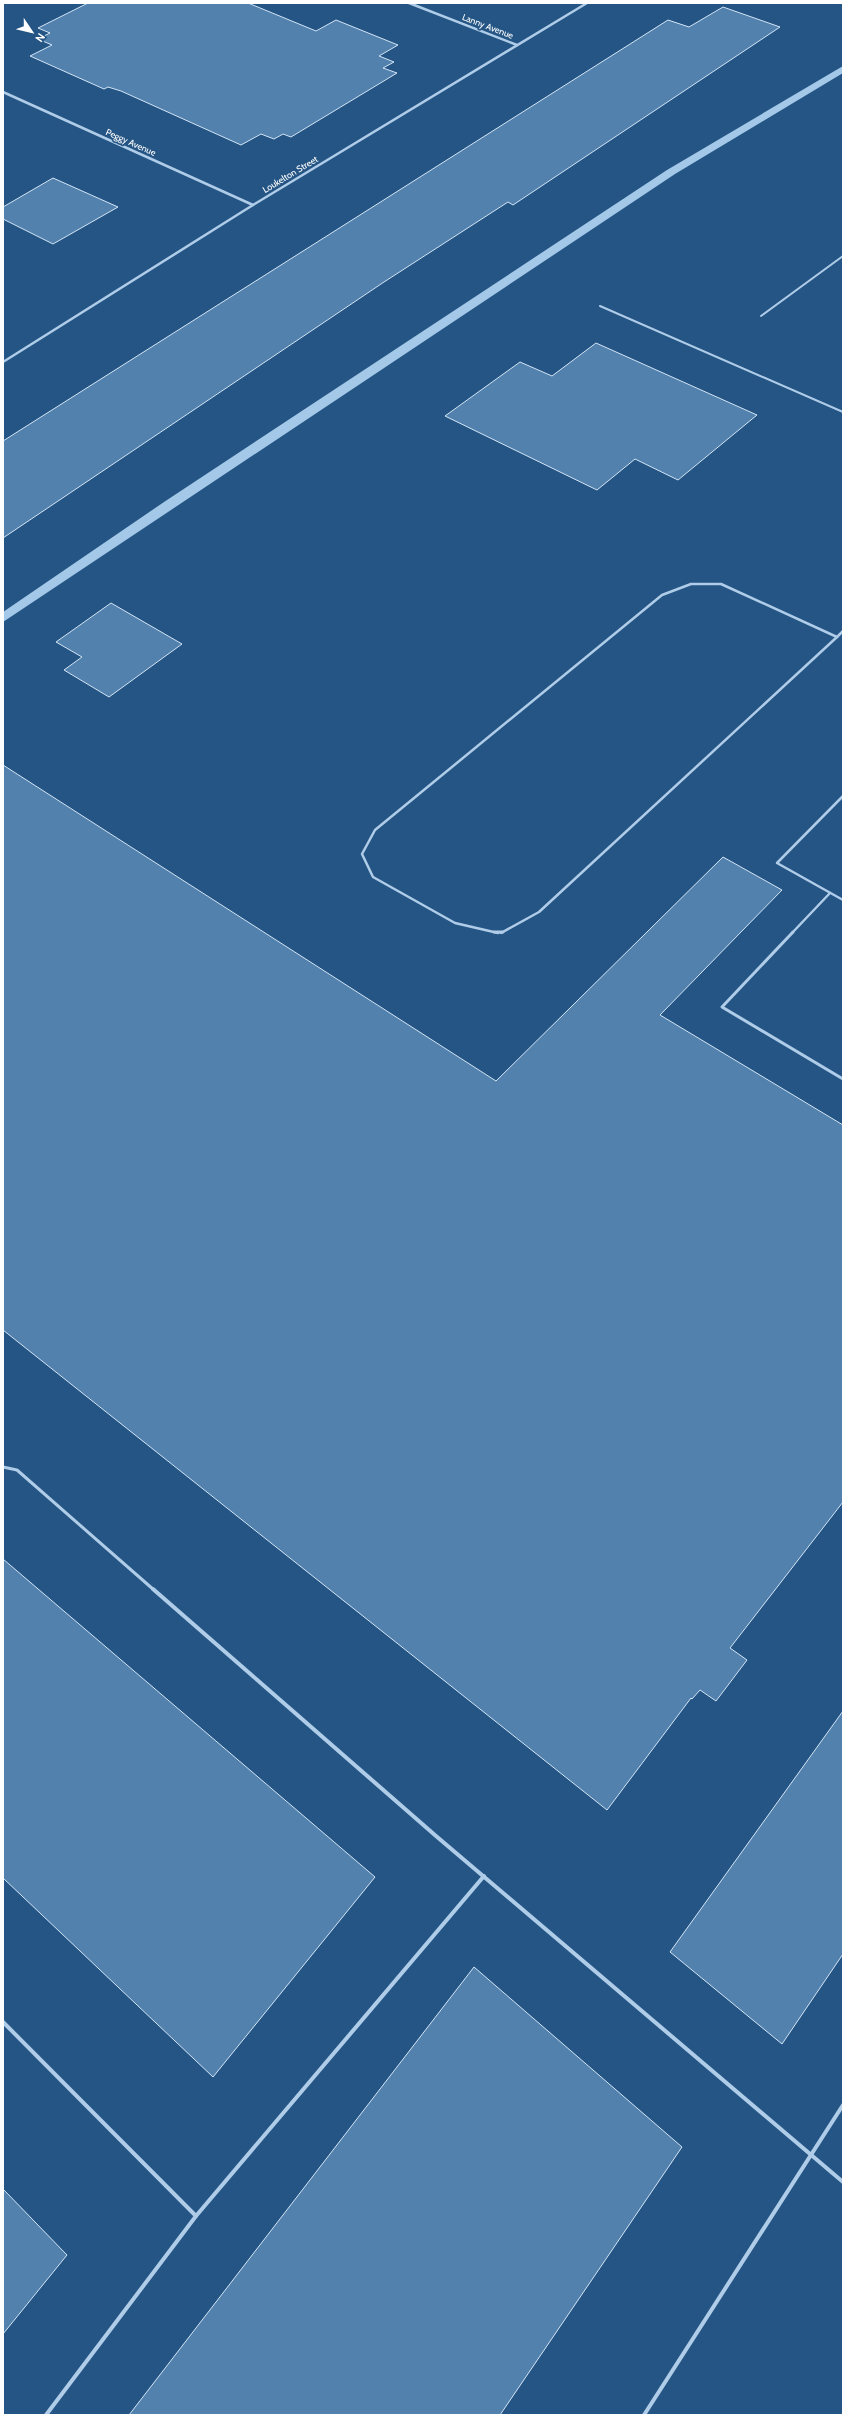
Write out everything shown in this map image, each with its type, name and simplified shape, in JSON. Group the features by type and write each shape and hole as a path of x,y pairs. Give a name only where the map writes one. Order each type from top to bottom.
{"street":[{"name":"Lanny Avenue","path":"409,3 517,45"},
{"name":"Loukelton Street","path":"3,362 253,205 587,3"},
{"name":"Peggy Avenue","path":"3,92 253,205"}],"lane":[{"path":"761,316 843,256"},
{"path":"600,306 843,412"},
{"path":"837,637 721,584 691,584 662,595 375,830 362,854 373,877 455,922 500,934 539,912 837,637 843,631"},
{"path":"843,796 777,863 843,900"},
{"path":"830,893 722,1007 843,1079"},
{"path":"3,1466 17,1470 484,1876 843,2182"},
{"path":"46,2415 196,2216 484,1876"},
{"path":"3,2022 196,2216"},
{"path":"644,2415 843,2105"}],"building":[{"path":"88,3 248,3 316,31 336,20 398,45 379,56 394,62 383,68 397,73 291,137 283,134 274,139 261,134 241,145 121,91 108,87 104,89 30,56 52,45 38,39 50,33 38,28"},
{"path":"723,7 780,27 513,205 508,202 384,282 3,538 3,441 668,20 689,27"},
{"path":"53,178 118,207 53,244 3,219 3,207"},
{"path":"596,343 757,415 678,480 635,459 597,490 445,416 520,362 552,376"},
{"path":"111,603 182,644 109,697 64,670 82,657 56,642"},
{"path":"3,765 496,1081 723,857 782,890 660,1015 843,1125 843,1502 730,1648 747,1660 716,1701 700,1690 692,1699 691,1698 607,1810 3,1330"},
{"path":"3,1559 375,1877 213,2077 3,1878"},
{"path":"843,1711 843,1954 782,2044 670,1952"},
{"path":"474,1967 682,2147 500,2415 129,2415"},
{"path":"3,2189 67,2255 3,2334"}],"waterway":[{"path":"3,618 168,505 671,172 843,69"}]}
